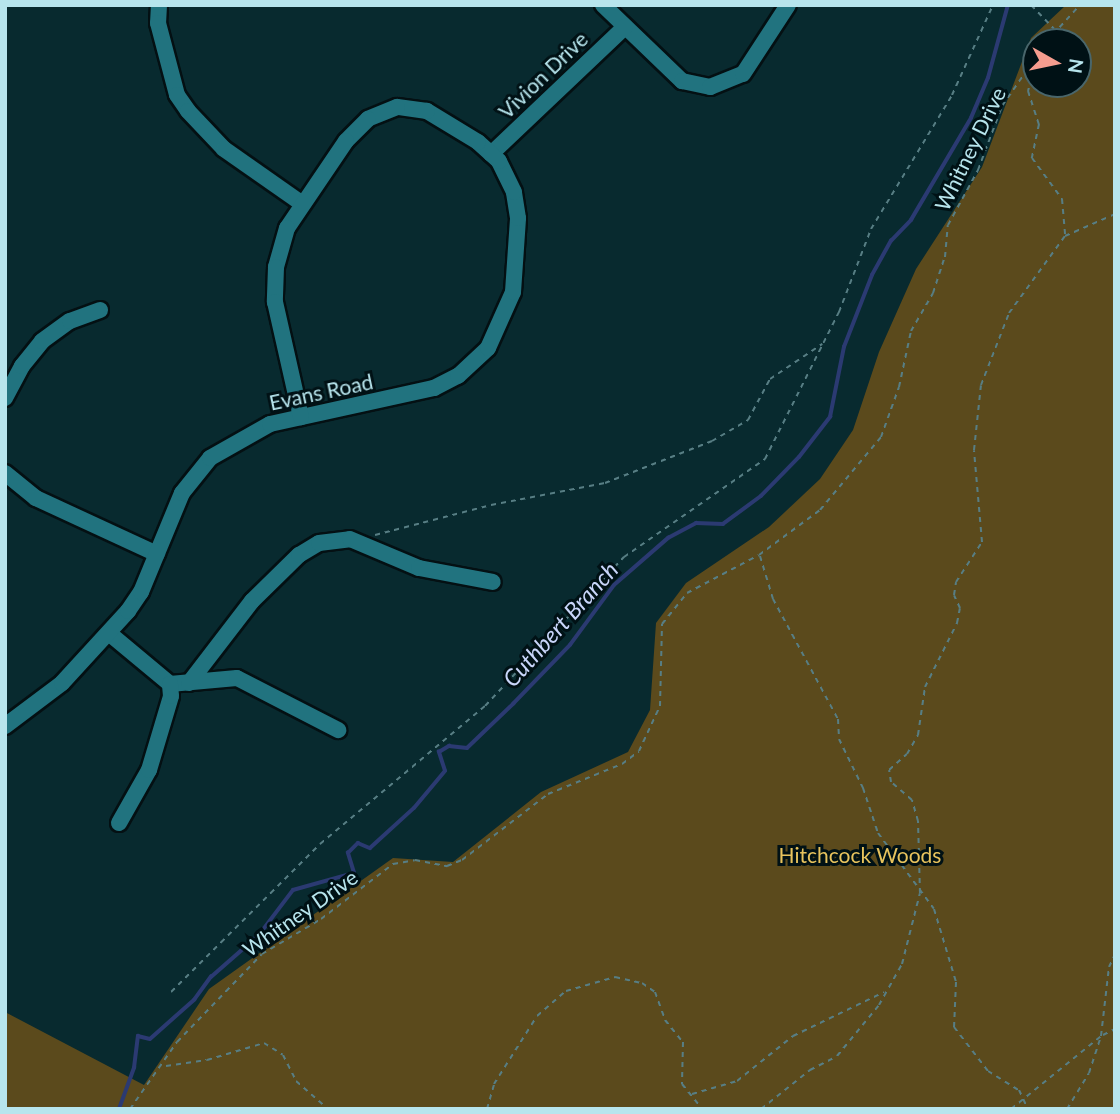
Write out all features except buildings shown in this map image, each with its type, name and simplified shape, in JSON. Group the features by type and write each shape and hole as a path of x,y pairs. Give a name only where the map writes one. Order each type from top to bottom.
{"street":[{"path":"159,5 158,23 175,86 188,111 224,149 301,203"},
{"path":"603,5 682,81 710,87 743,74 788,5"},
{"name":"Vivion Drive","path":"491,154 625,27"},
{"path":"301,416 278,322 275,282 278,253 301,203 346,141 368,119 386,109 427,111 491,154"},
{"name":"Evans Road","path":"5,726 48,697 110,634 141,592 182,493 210,458 254,430 301,416 434,388 458,376 488,348 513,292 517,231 514,192 491,154"},
{"path":"5,398 22,366 43,341 70,321 100,310"},
{"path":"5,473 51,506 157,554"},
{"path":"190,683 252,601 280,572 319,543 350,539 419,568 493,582"},
{"path":"110,634 170,684 172,696 149,770 119,823"},
{"path":"170,684 237,678 338,730"}],"path":[{"path":"171,992 320,844 485,706 624,557 765,459 824,342 871,229 952,94 993,5"},
{"path":"1031,5 1053,28"},
{"path":"1057,28 1080,5"},
{"name":"Whitney Drive","path":"130,1109 164,1066 177,1042 262,954 321,919 393,864 415,860 447,866 462,860 548,794 622,764 639,751 660,706 662,624 687,593 759,555 835,495 881,437 899,387 911,331 933,293 945,257 948,225 978,170 1002,106 1022,78"},
{"path":"1030,98 1039,124 1032,158 1062,199 1065,236"},
{"path":"761,1109 810,1070 837,1056 887,992 902,964 920,893 918,821 912,800 891,782 889,770 907,754 918,735 925,687 957,623 960,608 954,595 956,582 982,542 974,450 981,384 1009,313 1065,236 1115,214"},
{"path":"350,539 605,483 712,441 748,420 770,379 824,342"},
{"path":"759,555 773,599 838,719 839,739 859,778 878,832 934,909 956,982 954,1027 988,1071 1010,1083 1027,1100 1028,1109"},
{"path":"1067,1109 1089,1073 1101,1036 1109,967 1115,954"},
{"path":"488,1109 494,1084 537,1016 566,991 615,977 642,983 655,992 665,1020 683,1042 680,1074 702,1109"},
{"path":"691,1094 737,1081 793,1036 887,992"},
{"path":"1011,1109 1027,1100 1101,1036 1115,1029"},
{"path":"164,1066 207,1060 264,1043 283,1055 296,1081 328,1109"}],"green space":[{"name":"Hitchcock Woods","path":"1066,5 1115,5 1115,1109 5,1109 5,1012 144,1085 209,989 393,858 453,862 541,792 628,752 650,710 656,623 686,583 769,527 820,479 853,430 879,352 916,269 982,167 1022,62 1022,98 1092,98 1092,28 1042,28"}],"waterway":[{"name":"Cuthbert Branch","path":"119,1109 134,1068 138,1036 150,1039 194,1000 211,977 259,935 293,890 354,873 348,853 358,843 370,848 414,808 445,771 439,752 449,746 467,748 570,645 614,585 668,538 696,523 723,524 761,496 799,457 830,417 844,347 872,275 891,241 911,220 971,118 988,78 1008,5"}]}
